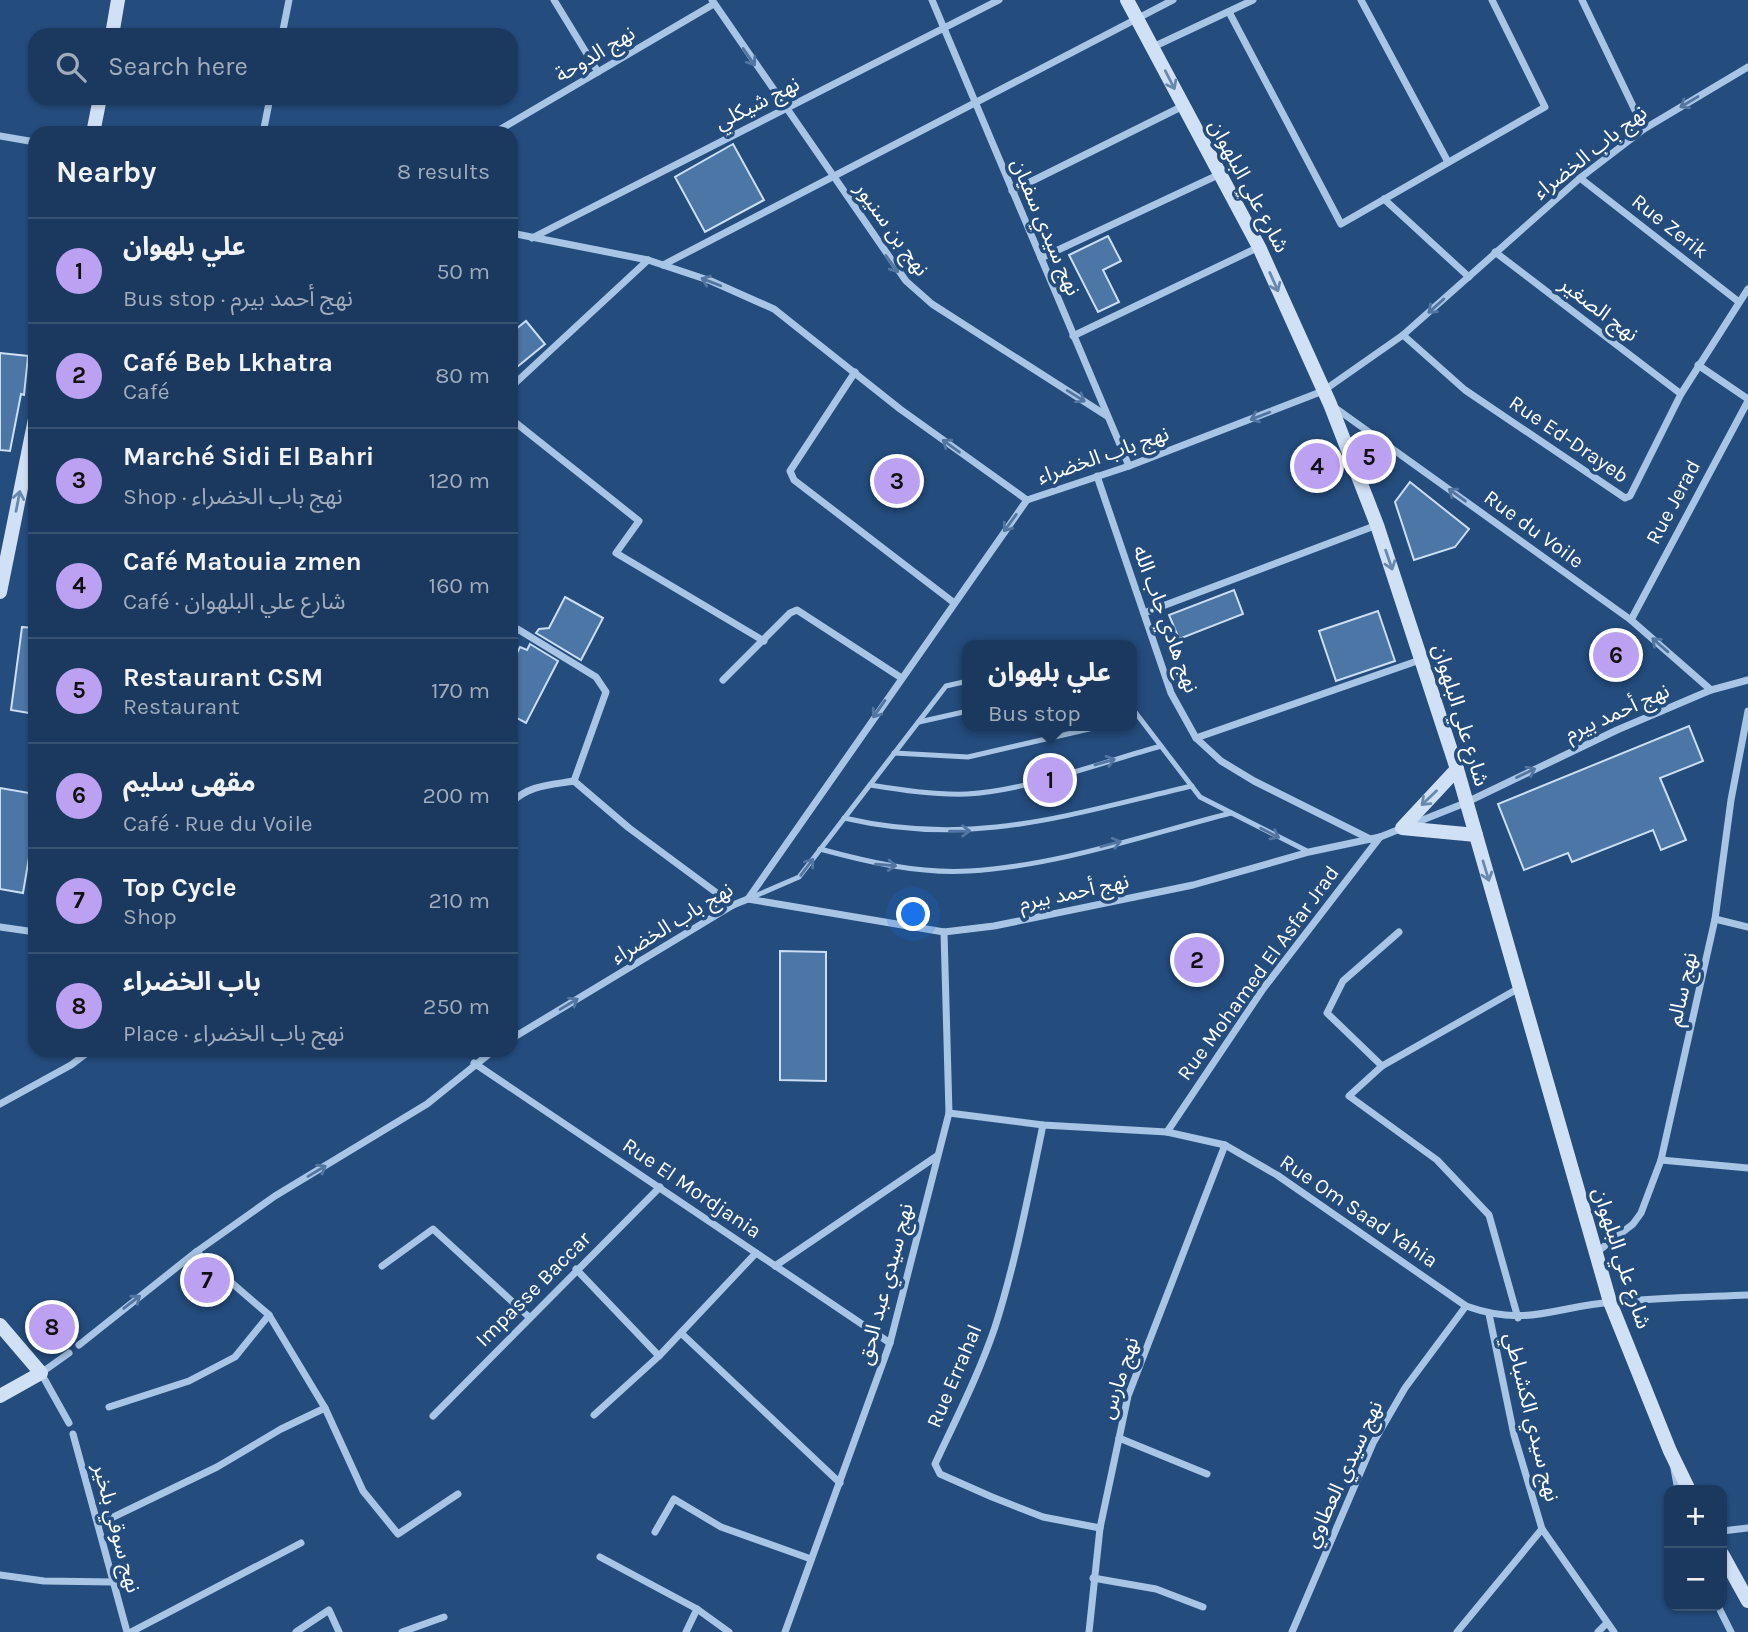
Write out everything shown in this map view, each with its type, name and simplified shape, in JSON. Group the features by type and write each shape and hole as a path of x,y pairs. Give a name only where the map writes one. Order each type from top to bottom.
{"main road":[{"path":"113,28 118,0"},
{"name":"شارع علي البلهوان","path":"1127,0 1218,175 1259,247 1327,397 1377,525 1457,769 1611,1302 1670,1451 1687,1485"},
{"path":"94,126 99,105"},
{"path":"0,592 28,454"},
{"path":"1402,828 1457,769"},
{"path":"1402,828 1476,835"},
{"path":"0,1325 41,1373 0,1396"},
{"path":"1727,1563 1748,1601"}],"street":[{"path":"283,28 289,0"},
{"path":"554,0 598,72"},
{"name":"نهج سيدي سفيان","path":"932,0 1129,466"},
{"name":"نهج شيكلي","path":"531,238 999,0"},
{"path":"1136,0 1137,21"},
{"path":"663,265 831,175 975,105 1173,0"},
{"path":"1153,47 1253,0"},
{"path":"1361,0 1448,162"},
{"path":"1229,12 1340,224 1545,107 1492,0"},
{"path":"1582,0 1644,129"},
{"name":"نهج الدوحة","path":"507,126 712,2"},
{"name":"نهج بن سنيور","path":"712,2 894,266 918,293 1107,416"},
{"name":"نهج باب الخضراء","path":"518,1036 733,905 748,899 953,602 1027,500 1327,397 1403,335 1580,178 1644,129 1748,68"},
{"path":"264,126 269,105"},
{"path":"1012,191 1183,106"},
{"path":"0,136 28,141"},
{"path":"1041,258 1218,175"},
{"name":"Rue Zerik","path":"1580,178 1739,302"},
{"path":"1384,199 1469,277"},
{"path":"518,235 648,260 774,309 900,409 1027,500"},
{"path":"1073,335 1259,247"},
{"name":"نهج الصغير","path":"1495,252 1681,394"},
{"path":"518,381 648,260"},
{"name":"Rue Ed-Drayeb","path":"1403,335 1465,390 1625,499 1630,496 1681,394 1748,289"},
{"path":"1698,365 1748,400"},
{"path":"855,372 790,471 794,480 953,602"},
{"name":"Rue du Voile","path":"1327,397 1631,620 1711,690"},
{"name":"Rue Jerad","path":"1631,620 1748,400"},
{"path":"518,425 639,521 615,552 764,641"},
{"name":"نهج هادي جاب الله","path":"1097,476 1171,693 1196,738 1221,761 1254,781 1370,840"},
{"path":"1144,613 1377,525"},
{"path":"723,680 790,612 801,610 901,677"},
{"path":"518,629 596,677 606,692 575,781"},
{"path":"1196,738 1423,659"},
{"name":"نهج أحمد بيرم","path":"748,899 944,932 994,926 1193,886 1309,852 1380,837 1465,803 1617,730 1711,690 1748,680"},
{"name":"نهج سالم","path":"1597,1252 1633,1224 1641,1213 1661,1160 1716,919 1731,800 1748,711"},
{"path":"518,795 532,789 575,781"},
{"path":"575,781 629,828 733,905"},
{"name":"Rue Mohamed El Asfar Jrad","path":"1167,1132 1263,989 1380,837"},
{"path":"1716,919 1748,927"},
{"path":"0,928 28,931"},
{"name":"نهج سيدي عبد الحق","path":"785,1632 890,1343 948,1113 944,932"},
{"path":"1382,1066 1327,1013 1343,981 1399,932"},
{"path":"1518,1318 1489,1215 1437,1160 1349,1096 1382,1066 1521,987"},
{"path":"0,1104 82,1057"},
{"path":"79,1345 196,1252 275,1196 427,1104 483,1057"},
{"name":"Rue El Mordjania","path":"474,1063 890,1343"},
{"name":"Rue Om Saad Yahia","path":"948,1113 1043,1125 1167,1132 1225,1146 1277,1175 1466,1306 1489,1314 1518,1318 1611,1302 1748,1295"},
{"name":"Rue Errahal","path":"1043,1125 1023,1220 995,1326 978,1371 935,1464 940,1474 1043,1517 1100,1528"},
{"name":"نهج مارس","path":"1089,1632 1100,1528 1128,1395 1225,1146"},
{"path":"775,1266 937,1155"},
{"path":"1661,1160 1748,1168"},
{"name":"Impasse Baccar","path":"433,1416 660,1187"},
{"path":"382,1266 433,1229 529,1317"},
{"path":"196,1252 269,1315 325,1408 363,1491 398,1534 458,1493"},
{"path":"594,1415 659,1356 756,1253"},
{"path":"576,1269 659,1356"},
{"name":"نهج سيدي العطاوي","path":"1292,1632 1373,1443 1405,1388 1466,1306"},
{"name":"نهج سيدي الكشباطي","path":"1489,1314 1514,1435 1542,1529 1614,1632"},
{"path":"109,1407 189,1381 235,1357 269,1315"},
{"path":"681,1333 840,1483"},
{"path":"69,1353 41,1373 69,1423"},
{"path":"99,1524 217,1467 281,1429 325,1408"},
{"name":"نهج سوقي بلخير","path":"73,1434 129,1632"},
{"path":"1119,1438 1207,1474"},
{"name":"شارع علي البلهوان","path":"1670,1451 1677,1485"},
{"path":"655,1532 674,1499 720,1527 811,1559"},
{"path":"1727,1530 1748,1528"},
{"path":"1457,1632 1542,1529"},
{"path":"129,1632 301,1543"},
{"path":"600,1557 697,1609 729,1632"},
{"path":"0,1574 44,1581 113,1583"},
{"path":"1093,1578 1156,1589 1203,1607"},
{"path":"686,1632 697,1609"},
{"path":"296,1632 329,1610 339,1632"},
{"path":"1720,1611 1731,1632"},
{"path":"402,1632 444,1617"},
{"path":"1598,1632 1607,1623"}],"lane":[{"path":"748,899 799,877 946,686 962,682"},
{"path":"919,722 962,712"},
{"path":"1137,719 1200,797 1309,852"},
{"path":"894,753 968,757 1080,731"},
{"path":"870,785 911,791 968,794 1030,782 1161,746"},
{"path":"844,818 890,829 962,832 1033,824 1192,786"},
{"path":"820,849 876,865 966,872 1039,863 1231,813"}],"building":[{"path":"733,144 764,200 705,232 675,177"},
{"path":"1108,236 1121,261 1103,270 1119,302 1098,312 1069,255"},
{"path":"526,321 545,344 518,366 518,327"},
{"path":"0,353 28,356 24,395 21,394 10,451 0,450"},
{"path":"1410,482 1469,529 1455,547 1414,560 1395,502"},
{"path":"1234,590 1243,614 1179,639 1169,615"},
{"path":"565,597 603,618 581,660 536,633 539,629 549,628"},
{"path":"1378,611 1395,661 1336,681 1319,631"},
{"path":"22,627 28,627 28,713 11,710"},
{"path":"530,644 558,661 526,723 518,719 518,651 520,647 527,650"},
{"path":"1689,726 1703,761 1660,778 1686,840 1661,850 1653,830 1572,862 1568,853 1524,870 1498,804"},
{"path":"0,788 28,793 28,863 23,893 0,889"},
{"path":"780,951 826,952 826,1081 780,1080"}],"place":[{"name":"Restaurant CSM","path":"1369,457"},
{"name":"Café Matouia zmen","path":"1317,466"},
{"name":"Marché Sidi El Bahri","path":"897,481"},
{"name":"مقهى سليم","path":"1616,655"},
{"name":"علي بلهوان","path":"1050,780"},
{"name":"Café Beb Lkhatra","path":"1197,960"},
{"name":"Top Cycle","path":"207,1280"},
{"name":"باب الخضراء","path":"52,1327"}]}
